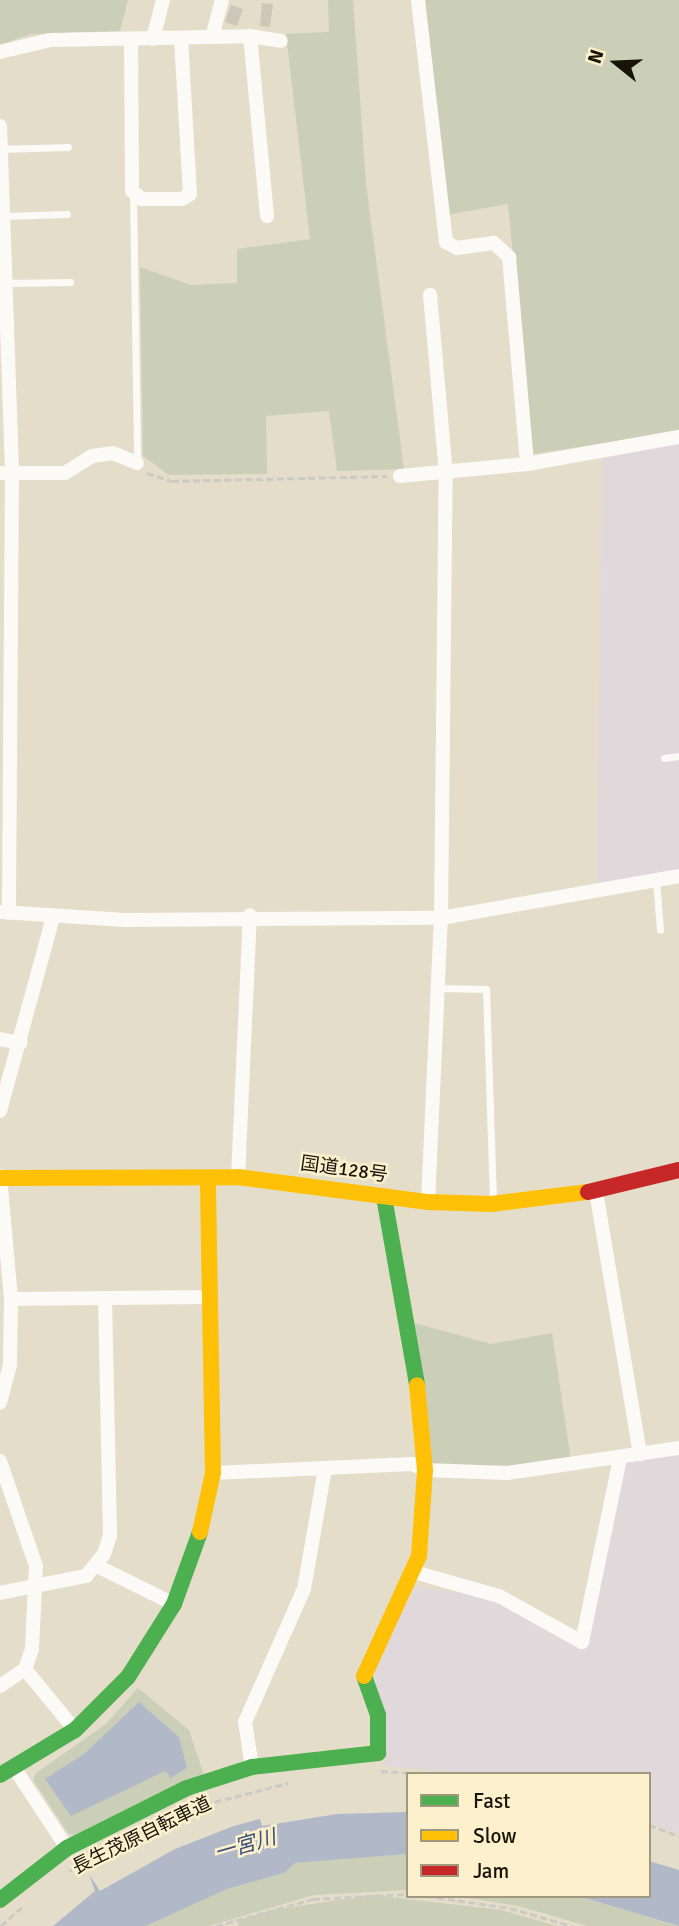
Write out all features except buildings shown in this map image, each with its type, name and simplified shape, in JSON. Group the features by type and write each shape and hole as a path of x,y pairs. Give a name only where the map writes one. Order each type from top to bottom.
{"main road":[{"name":"国道128号","path":"1,1177 238,1177 428,1202 494,1203 596,1191 679,1170"},
{"path":"8,1772 75,1730 128,1677 174,1604 195,1553 212,1473 208,1178"},
{"path":"0,1900 67,1848 187,1787 252,1767 378,1753 378,1715 363,1672 414,1572 425,1470 422,1411 403,1330 384,1197"}],"street":[{"path":"153,39 163,0"},
{"path":"212,37 222,0"},
{"path":"418,0 446,242 457,248 494,243 509,257 527,464"},
{"path":"250,36 267,216"},
{"path":"0,52 50,40 250,36 281,41"},
{"path":"131,40 132,191 142,199 182,200 190,194 181,38"},
{"path":"0,126 6,283 4,912 53,917 250,915 323,922 441,918 679,876"},
{"path":"428,1202 441,918 446,474 430,295"},
{"path":"400,475 446,474 527,464 679,437"},
{"path":"6,474 65,472 92,456 113,453 137,463"},
{"path":"238,1177 250,915"},
{"path":"0,1111 21,1044 53,917"},
{"path":"0,1039 21,1044"},
{"path":"0,1403 10,1365 11,1299 1,1177"},
{"path":"596,1191 640,1454"},
{"path":"11,1299 211,1297"},
{"path":"0,1593 86,1576 97,1566 110,1536 105,1299"},
{"path":"212,1473 412,1464 425,1470 507,1473 679,1448"},
{"path":"414,1572 499,1596 582,1642 620,1458"},
{"path":"0,1461 36,1566 32,1649 25,1669 0,1686"},
{"path":"252,1767 244,1722 304,1589 325,1469"},
{"path":"97,1566 174,1604"},
{"path":"25,1669 75,1730"},
{"path":"8,1772 67,1848"}],"lane":[{"path":"1,149 68,147"},
{"path":"132,191 137,463"},
{"path":"2,216 67,214"},
{"path":"6,283 70,282"},
{"path":"664,758 679,756"},
{"path":"656,880 660,930"},
{"path":"438,988 486,989 494,1203"}],"path":[{"path":"137,463 150,476 172,481 400,475"},
{"path":"371,1772 406,1773"},
{"name":"長生茂原自転車道","path":"58,1878 194,1807 300,1780"},
{"path":"651,1826 679,1836"},
{"path":"216,1926 313,1899 406,1894"},
{"path":"441,1898 510,1908 572,1926"},
{"path":"1,1926 27,1903"}],"shaded area":[{"path":"679,442 679,871 597,884 602,459"},
{"path":"679,1452 679,1833 651,1824 651,1772 449,1772 385,1766 386,1733 373,1669 415,1587 492,1598 586,1652 620,1471 627,1461"}],"green space":[{"path":"0,0 128,0 120,31 31,34 0,45"},
{"path":"328,0 353,0 366,184 404,469 337,471 329,411 266,416 267,474 169,475 143,456 140,267 191,285 237,283 237,249 310,239 286,34 329,32"},
{"path":"425,0 679,0 679,432 532,454 508,204 446,215"},
{"path":"407,1321 491,1344 552,1333 571,1461 505,1470 432,1466"},
{"path":"138,1688 189,1730 204,1775 76,1836 68,1833 33,1780 36,1773 106,1724"},
{"path":"406,1854 406,1890 314,1895 209,1926 146,1926 227,1889 284,1873 295,1863"},
{"path":"372,1895 501,1910 557,1926 238,1926 239,1920 273,1910"},
{"path":"468,1898 585,1898 678,1926 587,1926 518,1906"}],"water":[{"path":"139,1702 179,1737 187,1768 170,1778 166,1771 71,1816 45,1779 84,1754"},
{"name":"一宮川","path":"406,1812 406,1854 295,1863 284,1873 227,1889 146,1926 53,1926 95,1891 89,1874 100,1891 175,1849 234,1826 260,1819 262,1826 337,1814"},
{"path":"651,1862 679,1870 679,1926 585,1898 651,1898"}],"traffic: fast":[{"path":"384,1197 417,1385"},
{"path":"0,1775 75,1730 128,1677 174,1604 200,1532"},
{"path":"0,1900 67,1848 187,1788 252,1767 378,1753 378,1715 364,1676"}],"traffic: slow":[{"path":"0,1178 238,1177 428,1202 491,1204 588,1192"},
{"path":"200,1532 213,1473 208,1178"},
{"path":"364,1676 419,1556 425,1470 417,1385"}],"traffic: jam":[{"path":"588,1192 679,1170"}]}
